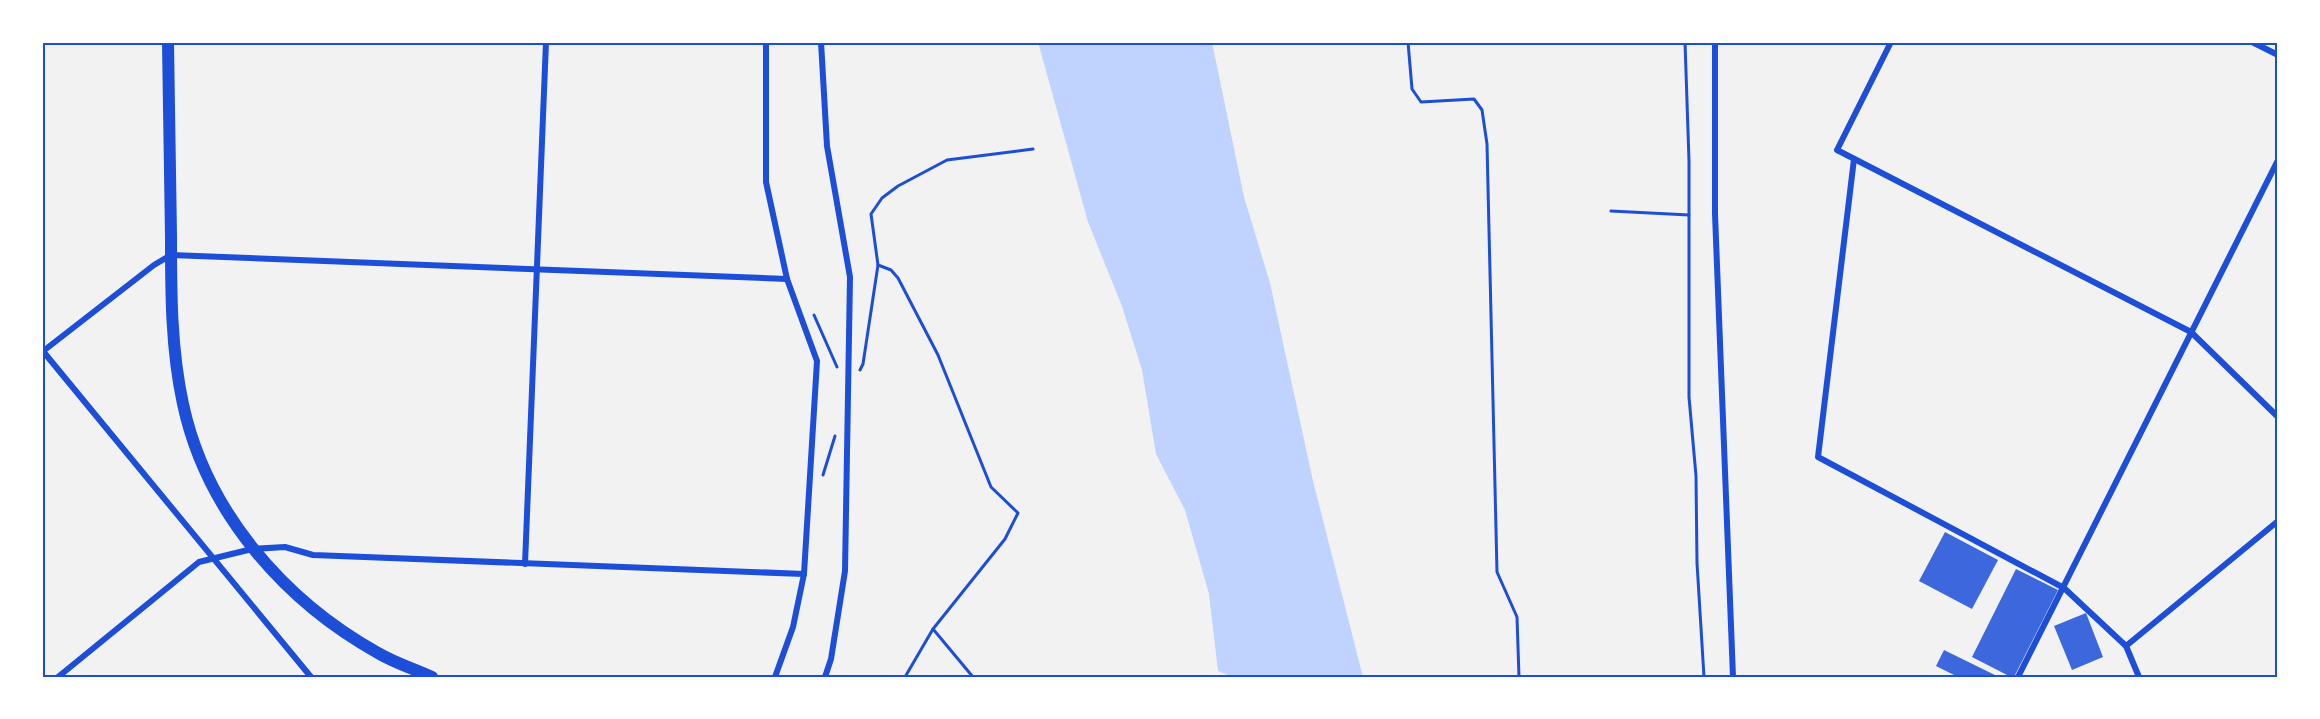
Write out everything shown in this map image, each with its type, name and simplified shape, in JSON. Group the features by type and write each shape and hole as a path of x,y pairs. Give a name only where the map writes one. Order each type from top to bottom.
{"main road":[{"path":"168,42 172,318 183,404 200,460 225,509 252,549 291,591 333,625 379,654 432,677"}],"street":[{"path":"525,564 546,42"},
{"path":"766,42 766,182 787,279 817,361 804,574 793,627 776,677"},
{"path":"821,42 827,146 850,277 850,387 845,572 831,659 825,677"},
{"path":"1715,42 1715,214 1733,677"},
{"path":"1891,42 1837,150 2191,332 2278,417"},
{"path":"2252,42 2278,55"},
{"path":"1854,159 1818,457 2064,588 2126,646 2139,677"},
{"path":"2018,677 2278,160"},
{"path":"311,677 42,351 154,265 171,255 787,279"},
{"path":"2126,646 2278,521"},
{"path":"58,677 199,562 252,549 285,547 313,555 804,574"}],"path":[{"path":"1408,42 1412,89 1420,102 1474,99 1482,110 1486,144 1491,271 1497,572 1518,617 1519,677"},
{"path":"1685,42 1689,215 1689,397 1696,476 1697,563 1704,677"},
{"path":"850,387 863,364 878,265 871,214 882,198 947,160 1033,149"},
{"path":"1611,211 1689,215"},
{"path":"878,265 891,270 898,278 938,355 991,487 1018,513 1005,539 933,629 905,677"},
{"path":"933,629 973,677"}],"water":[{"path":"1038,42 1212,42 1244,197 1270,283 1313,481 1363,677 1233,677 1218,671 1209,594 1185,510 1156,454 1142,370 1122,306 1088,222"}],"building":[{"path":"1945,532 1998,560 1972,609 1919,581"},
{"path":"2016,569 2058,590 2014,677 2011,677 1972,657"},
{"path":"2086,613 2103,657 2072,670 2054,626"},
{"path":"1944,650 1999,677 1958,677 1936,666"}]}
